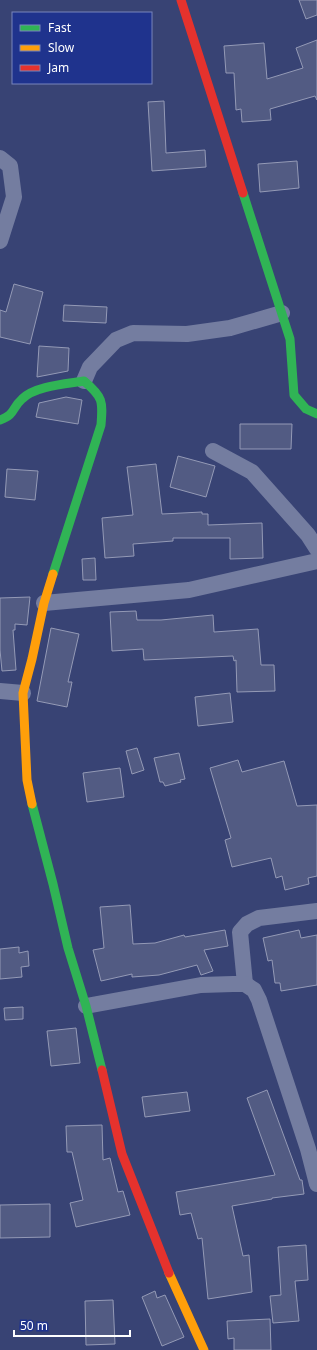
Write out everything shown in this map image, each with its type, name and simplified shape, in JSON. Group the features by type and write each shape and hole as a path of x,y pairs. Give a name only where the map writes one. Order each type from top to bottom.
{"street":[{"path":"181,0 290,339 294,395 306,409 317,414"},
{"path":"0,158 10,166 14,197 0,241"},
{"path":"84,381 90,366 116,340 133,333 187,334 223,329 282,313"},
{"path":"0,420 10,416 22,399 36,390 84,381 96,390 103,405 101,425 44,603 24,693 27,780 35,818 53,884 68,948 86,1006 122,1154 174,1285 204,1350"},
{"path":"213,451 252,472 308,535 317,549"},
{"path":"44,603 189,590 317,561"},
{"path":"0,691 24,693"},
{"path":"245,984 240,932 247,924 259,918 317,911"},
{"path":"86,1006 201,985 245,984 254,990 259,1000 308,1149 317,1184"}],"building":[{"path":"299,0 317,0 317,15 306,19"},
{"path":"317,40 317,100 315,96 270,109 271,120 242,122 241,109 236,110 234,73 226,73 224,46 264,43 267,79 303,68 296,48"},
{"path":"164,101 166,153 205,150 206,167 152,171 148,102"},
{"path":"297,161 299,188 260,192 258,164"},
{"path":"14,284 43,292 30,344 0,337 0,310 6,312"},
{"path":"64,305 107,307 106,323 63,321"},
{"path":"39,346 69,348 68,371 37,377"},
{"path":"66,397 82,400 78,424 36,417 39,403"},
{"path":"240,424 292,424 291,449 240,449"},
{"path":"178,456 215,466 206,497 170,487"},
{"path":"156,464 162,514 202,512 202,514 208,514 208,525 262,523 263,558 230,559 230,538 173,538 173,541 133,544 134,556 105,558 102,518 133,515 127,467"},
{"path":"7,469 38,471 35,500 5,497"},
{"path":"95,558 96,580 83,580 82,559"},
{"path":"30,597 27,625 15,624 15,630 13,630 16,670 2,671 0,650 0,598"},
{"path":"136,611 137,620 161,620 213,615 214,632 258,629 261,665 274,665 275,691 237,692 236,660 234,661 233,656 144,660 143,649 112,651 110,612"},
{"path":"51,628 79,634 68,682 72,682 67,707 37,701"},
{"path":"230,693 233,722 198,726 195,697"},
{"path":"137,748 144,770 132,774 126,751"},
{"path":"179,753 185,779 180,780 181,782 165,786 163,782 160,782 154,758"},
{"path":"238,760 242,772 284,761 297,806 317,805 317,876 308,878 309,884 285,890 282,876 276,878 271,858 232,867 225,840 231,838 210,768"},
{"path":"120,768 124,797 87,802 83,773"},
{"path":"130,905 133,944 155,943 184,935 185,937 225,930 228,946 204,950 213,971 201,975 197,965 159,975 132,977 132,974 101,981 93,950 104,948 100,907"},
{"path":"299,930 301,938 317,935 317,985 281,991 280,983 275,983 272,960 268,961 263,938"},
{"path":"19,947 19,953 28,951 29,966 21,967 22,977 0,979 0,949"},
{"path":"23,1007 23,1019 5,1020 4,1008"},
{"path":"76,1028 80,1063 51,1066 47,1031"},
{"path":"267,1090 300,1180 302,1180 304,1194 272,1198 232,1206 243,1256 249,1255 252,1292 208,1299 202,1238 198,1239 191,1213 180,1215 176,1192 275,1175 247,1098"},
{"path":"187,1092 190,1111 145,1117 142,1097"},
{"path":"102,1125 103,1160 110,1158 118,1192 123,1191 130,1215 76,1227 70,1203 83,1200 72,1152 67,1152 66,1126"},
{"path":"50,1204 50,1237 0,1238 0,1205"},
{"path":"306,1245 308,1280 295,1281 299,1321 273,1323 270,1296 281,1295 278,1247"},
{"path":"155,1291 157,1298 165,1295 184,1337 162,1346 142,1297"},
{"path":"113,1300 115,1344 86,1345 85,1301"},
{"path":"270,1319 271,1350 234,1350 234,1338 228,1339 227,1321"}],"traffic: fast":[{"path":"243,193 290,339 294,395 306,409 317,414"},
{"path":"0,420 9,416 22,399 35,391 51,386 84,381 95,391 102,405 101,425 53,574"},
{"path":"32,804 68,948 86,1006 102,1070"}],"traffic: slow":[{"path":"32,804 27,780 23,693 44,603 53,574"},
{"path":"169,1273 204,1350"}],"traffic: jam":[{"path":"181,0 243,193"},
{"path":"102,1070 122,1154 169,1273"}]}
